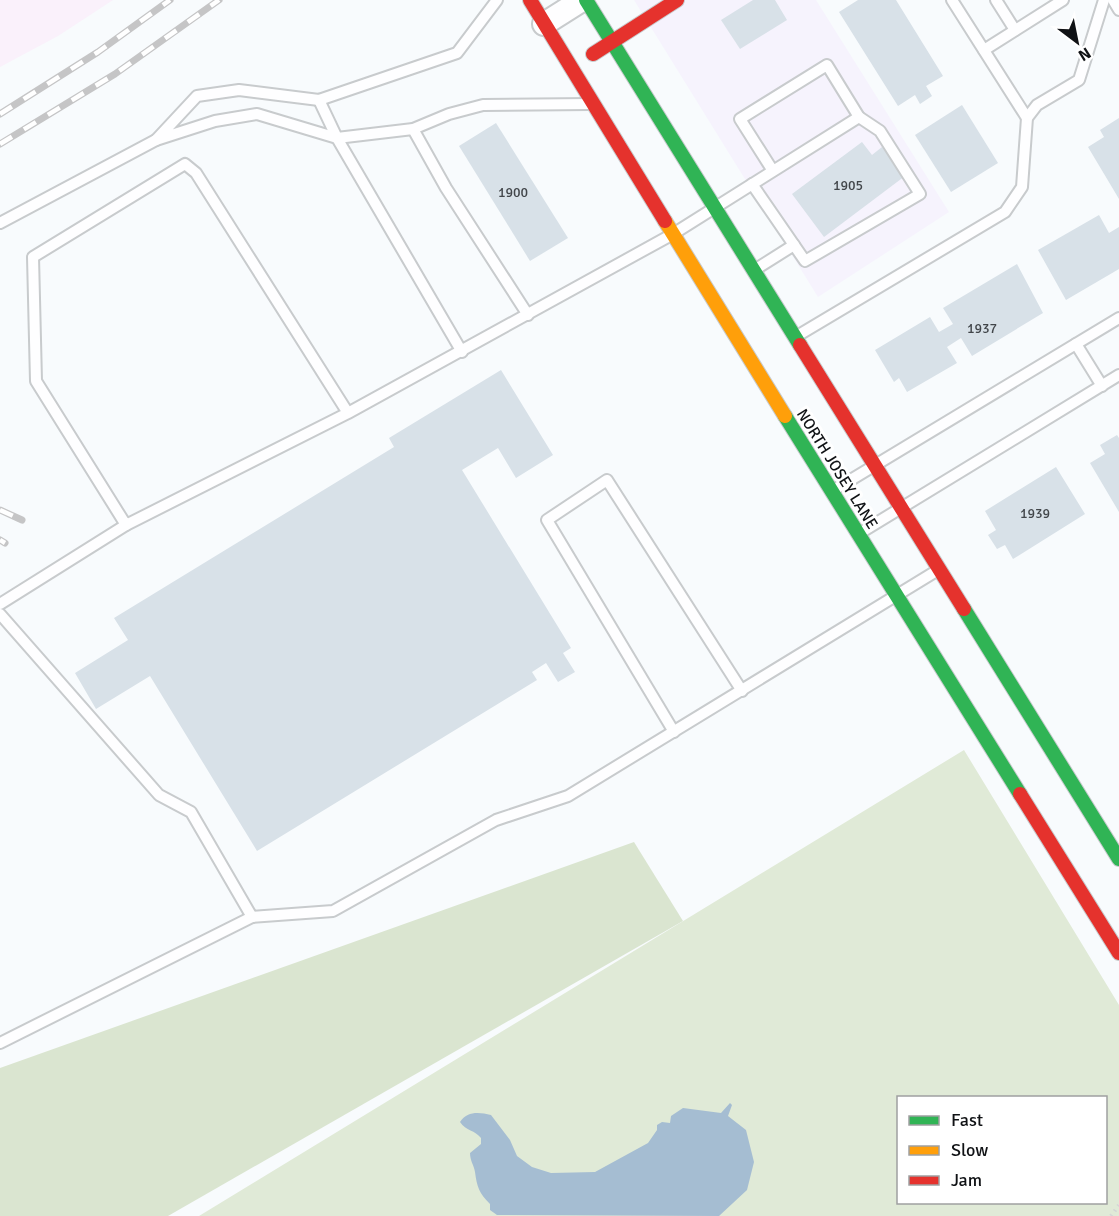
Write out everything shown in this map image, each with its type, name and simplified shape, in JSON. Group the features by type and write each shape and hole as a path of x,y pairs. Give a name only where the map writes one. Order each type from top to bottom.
{"main road":[{"name":"NORTH JOSEY LANE","path":"530,0 857,535 1119,953"},
{"name":"NORTH JOSEY LANE","path":"584,0 1119,859"},
{"path":"571,67 677,0"}],"street":[{"path":"544,24 584,0"}],"lane":[{"path":"156,140 197,96 239,90 319,99 458,53 497,0"},
{"path":"952,0 1027,118"},
{"path":"996,0 1015,30"},
{"path":"984,50 1063,0"},
{"path":"794,338 1005,212 1022,187 1027,118 1037,105 1079,80 1104,0"},
{"path":"1113,0 1119,10"},
{"path":"752,184 805,261 920,194 880,131 859,117 827,65 740,119 773,171"},
{"path":"319,99 337,138 462,352"},
{"path":"0,224 156,140 215,121 257,114 337,138 413,129 449,114 483,105 594,104"},
{"path":"0,604 126,525 348,413 673,234 859,117"},
{"path":"413,129 446,188 528,315"},
{"path":"126,525 36,381 33,257 185,164 196,173 348,413"},
{"path":"753,271 794,245"},
{"path":"831,491 1119,318"},
{"path":"1076,344 1102,386"},
{"path":"857,535 1119,375"},
{"path":"674,732 547,520 607,480 742,691"},
{"path":"0,1043 252,917 333,911 496,820 568,796 939,569"},
{"path":"0,614 159,795 191,812 252,917"}],"path":[{"path":"1114,1215 1119,1205"}],"shaded area":[{"path":"0,0 113,0 58,36 0,67"},
{"path":"634,0 816,0 949,212 818,297"}],"green space":[{"path":"964,750 1119,1005 1119,1216 199,1216"},
{"path":"634,842 683,921 168,1216 0,1216 0,1068"}],"water":[{"path":"730,1103 732,1105 728,1116 746,1130 754,1162 747,1190 719,1216 497,1215 490,1210 490,1204 479,1189 471,1158 470,1153 481,1144 481,1138 460,1122 466,1116 474,1113 491,1115 510,1140 517,1156 532,1167 551,1173 595,1172 648,1143 657,1130 657,1125 662,1122 670,1123 671,1116 683,1108 721,1113"}],"building":[{"path":"753,0 775,0 787,20 740,49 721,20"},
{"path":"858,0 896,0 943,76 926,86 932,96 920,104 915,95 898,106 839,12"},
{"path":"962,105 998,163 951,192 915,135"},
{"path":"1119,118 1119,199 1088,147 1104,137 1100,130"},
{"path":"496,123 568,238 530,261 459,146"},
{"path":"862,142 872,155 882,147 905,176 824,237 792,194"},
{"path":"1099,215 1109,233 1119,227 1119,269 1066,300 1038,250"},
{"path":"1017,264 1043,313 972,356 961,338 947,347 957,363 907,392 899,378 894,382 875,350 930,317 939,332 953,324 943,308"},
{"path":"501,370 553,455 516,478 498,448 462,470 571,648 563,653 575,672 558,682 546,663 532,672 537,680 257,851 150,676 96,709 75,673 128,640 114,618 394,447 389,438"},
{"path":"1117,435 1119,438 1119,512 1090,463 1105,454 1100,445"},
{"path":"1056,467 1085,514 1013,559 1005,545 997,549 988,535 996,530 985,511"}],"railway":[{"path":"0,114 98,52 170,0"},
{"path":"0,144 115,74 219,0"},
{"path":"0,510 22,520"},
{"path":"0,540 5,543"}],"traffic: fast":[{"path":"586,0 800,345"},
{"path":"785,416 1020,794"},
{"path":"964,609 1119,859"}],"traffic: slow":[{"path":"665,221 785,416"}],"traffic: jam":[{"path":"530,0 665,221"},
{"path":"593,54 677,0"},
{"path":"800,345 964,609"},
{"path":"1020,794 1119,953"}]}
